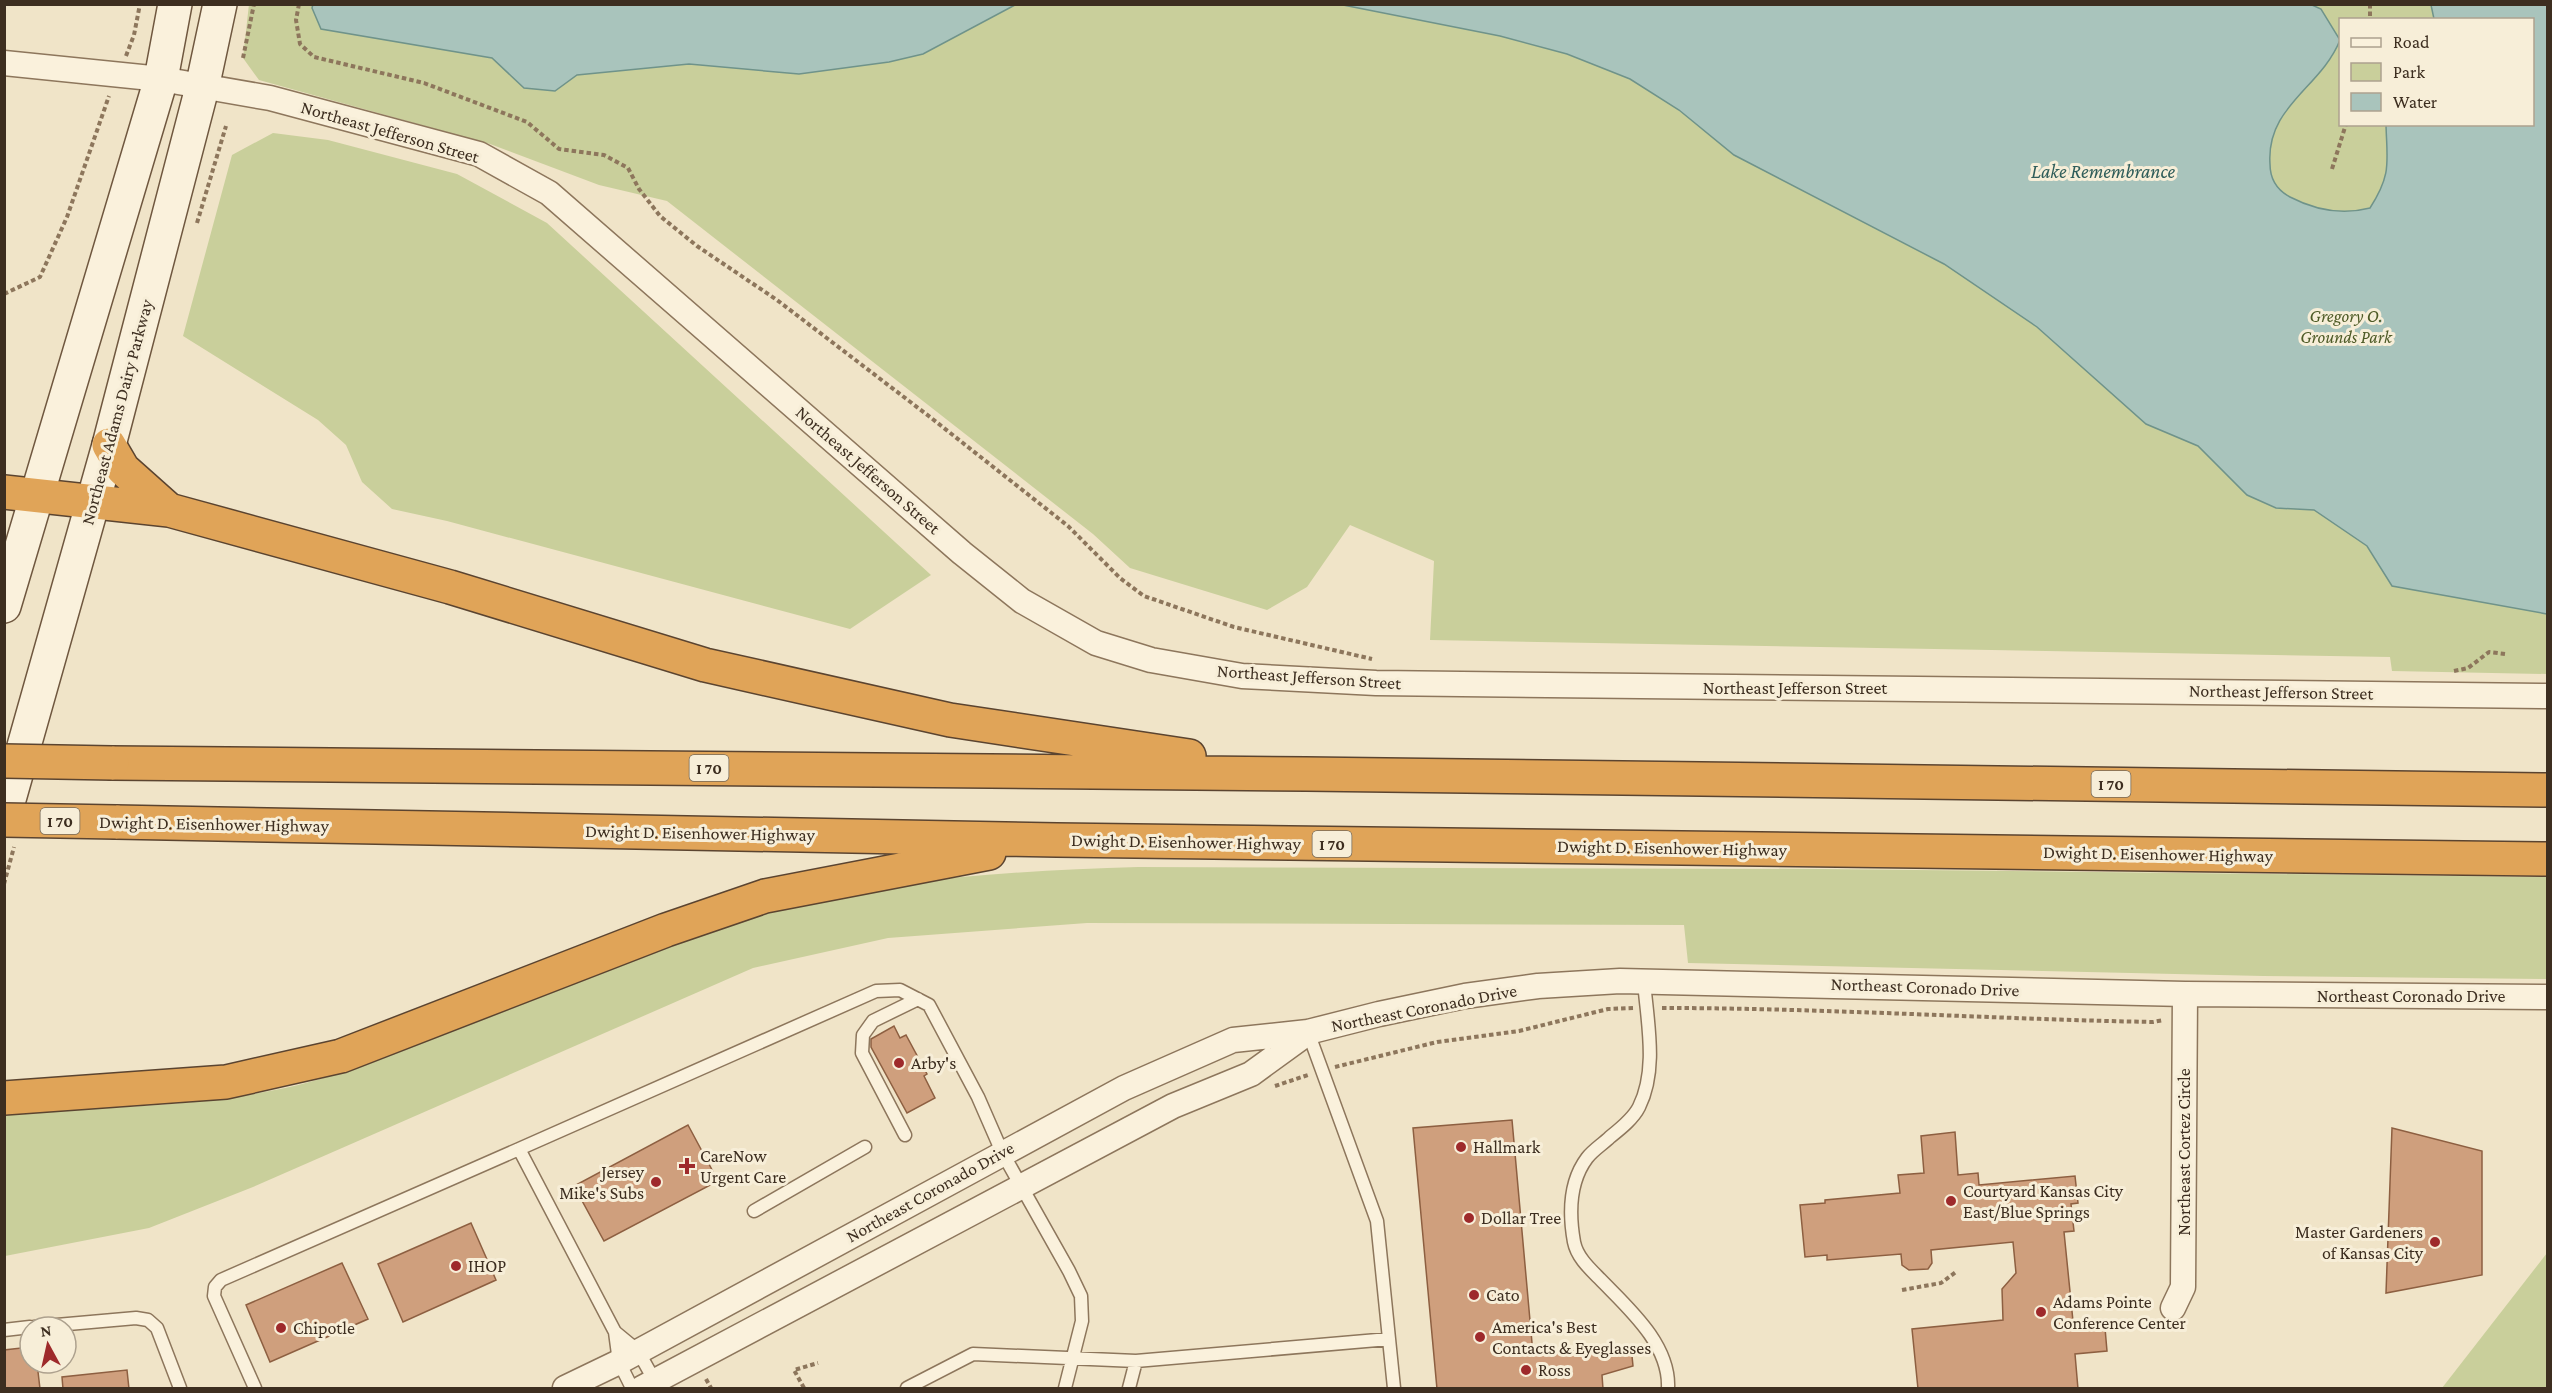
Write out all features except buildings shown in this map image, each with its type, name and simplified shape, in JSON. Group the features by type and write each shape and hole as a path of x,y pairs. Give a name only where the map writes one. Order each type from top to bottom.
{"highway":[{"path":"109,445 123,469 169,510"},
{"path":"4,492 169,510 450,587 705,665 950,720 1306,774"},
{"name":"I 70","path":"4,761 1306,774 2547,790"},
{"name":"Dwight D. Eisenhower Highway","path":"8,828 116,822 1057,840 2547,859"},
{"path":"4,1098 226,1082 341,1056 666,930 765,896 1057,840"}],"main road":[{"path":"4,606 161,79 175,4"},
{"name":"Northeast Adams Dairy Parkway","path":"8,828 202,88 220,4"}],"street":[{"name":"Northeast Jefferson Street","path":"4,63 161,79 202,88 270,98 479,154 549,193 963,553 1022,601 1096,644 1151,660 1242,676 1376,683 2547,696"},
{"name":"Northeast Coronado Drive","path":"565,1389 1124,1088 1233,1040 1308,1032 1465,996 1538,987 1644,981 2185,994 2547,997"},
{"name":"Northeast Cortez Circle","path":"2173,1308 2183,1287 2185,994"},
{"name":"Northeast Coronado Drive","path":"652,1386 1173,1106 1251,1074 1308,1032"}],"lane":[{"path":"1644,981 1650,1061 1649,1076 1642,1098 1638,1108 1622,1126 1587,1157 1576,1178 1571,1199 1575,1244 1583,1262 1634,1315 1648,1333 1661,1354 1668,1389"},
{"path":"255,1389 214,1296 215,1287 221,1280 876,991 900,990 929,1005 978,1097 1002,1152 1081,1296 1082,1321 1065,1389"},
{"path":"905,1135 862,1053 862,1035 873,1021 918,999"},
{"path":"1308,1032 1377,1221 1394,1389"},
{"path":"754,1211 865,1147"},
{"path":"519,1149 628,1357 652,1386"},
{"path":"78,1323 136,1318 148,1320 157,1328 180,1389"},
{"path":"615,1332 628,1357 632,1389"},
{"path":"907,1389 973,1354 1137,1361 1389,1339"},
{"path":"1129,1389 1137,1361"}],"path":[{"path":"128,52 140,4"},
{"path":"243,58 254,4"},
{"path":"298,4 296,20 300,44 314,57 424,83 527,122 559,149 604,155 628,168 639,189 660,216 698,246 777,300 964,444 1068,526 1119,578 1144,596 1234,627 1378,660"},
{"path":"4,294 40,277 67,217 104,109"},
{"path":"2332,169 2345,126"},
{"path":"2449,672 2468,668 2489,652 2505,654"},
{"path":"4,884 8,828"},
{"path":"1673,1008 2153,1022"},
{"path":"1339,1066 1437,1042 1519,1030 1608,1009"},
{"path":"1902,1290 1941,1283 1956,1272"},
{"path":"804,1389 794,1370 818,1363"},
{"path":"704,1376 711,1389"}],"green space":[{"name":"Gregory O. Grounds Park","path":"249,4 2547,5 2547,674 2392,671 2390,657 1430,640 1434,561 1350,525 1307,587 1267,610 1130,568 1093,534 667,201 599,185 490,144 259,80 243,58"},
{"path":"273,133 328,140 457,174 547,223 931,575 850,629 447,521 392,509 362,482 346,445 318,420 183,336 232,155"},
{"path":"1138,867 1822,869 2547,877 2547,979 2263,976 1688,963 1684,925 1087,923 888,938 753,968 253,1187 149,1228 5,1256 5,1111 180,1103 285,1088 308,1083 375,1060 661,947 783,908 914,882 1048,871"},
{"path":"2547,1253 2547,1388 2442,1388"}],"water":[{"path":"313,4 1015,5 923,54 889,62 799,74 689,64 577,75 555,91 524,88 492,58 321,29 312,8"},
{"name":"Lake Remembrance","path":"1343,5 2312,5 2321,9 2339,42 2331,57 2285,112 2271,144 2270,169 2278,187 2290,197 2319,208 2350,211 2370,208 2382,186 2387,168 2386,126 2534,126 2534,18 2434,18 2431,5 2547,5 2547,614 2392,586 2367,546 2314,510 2276,508 2247,495 2198,446 2146,424 2037,327 1944,264 1734,155 1679,110 1630,79 1567,54 1500,36"}],"place":[{"name":"Arby's","path":"899,1063"},
{"name":"Hallmark","path":"1461,1147"},
{"name":"CareNow Urgent Care","path":"687,1166"},
{"name":"Jersey Mike's Subs","path":"656,1182"},
{"name":"Courtyard Kansas City East/Blue Springs","path":"1951,1201"},
{"name":"Dollar Tree","path":"1469,1218"},
{"name":"Master Gardeners of Kansas City","path":"2435,1242"},
{"name":"IHOP","path":"456,1266"},
{"name":"Cato","path":"1474,1295"},
{"name":"Adams Pointe Conference Center","path":"2041,1312"},
{"name":"Chipotle","path":"281,1328"},
{"name":"America's Best Contacts & Eyeglasses","path":"1480,1337"},
{"name":"Ross","path":"1526,1370"}]}
